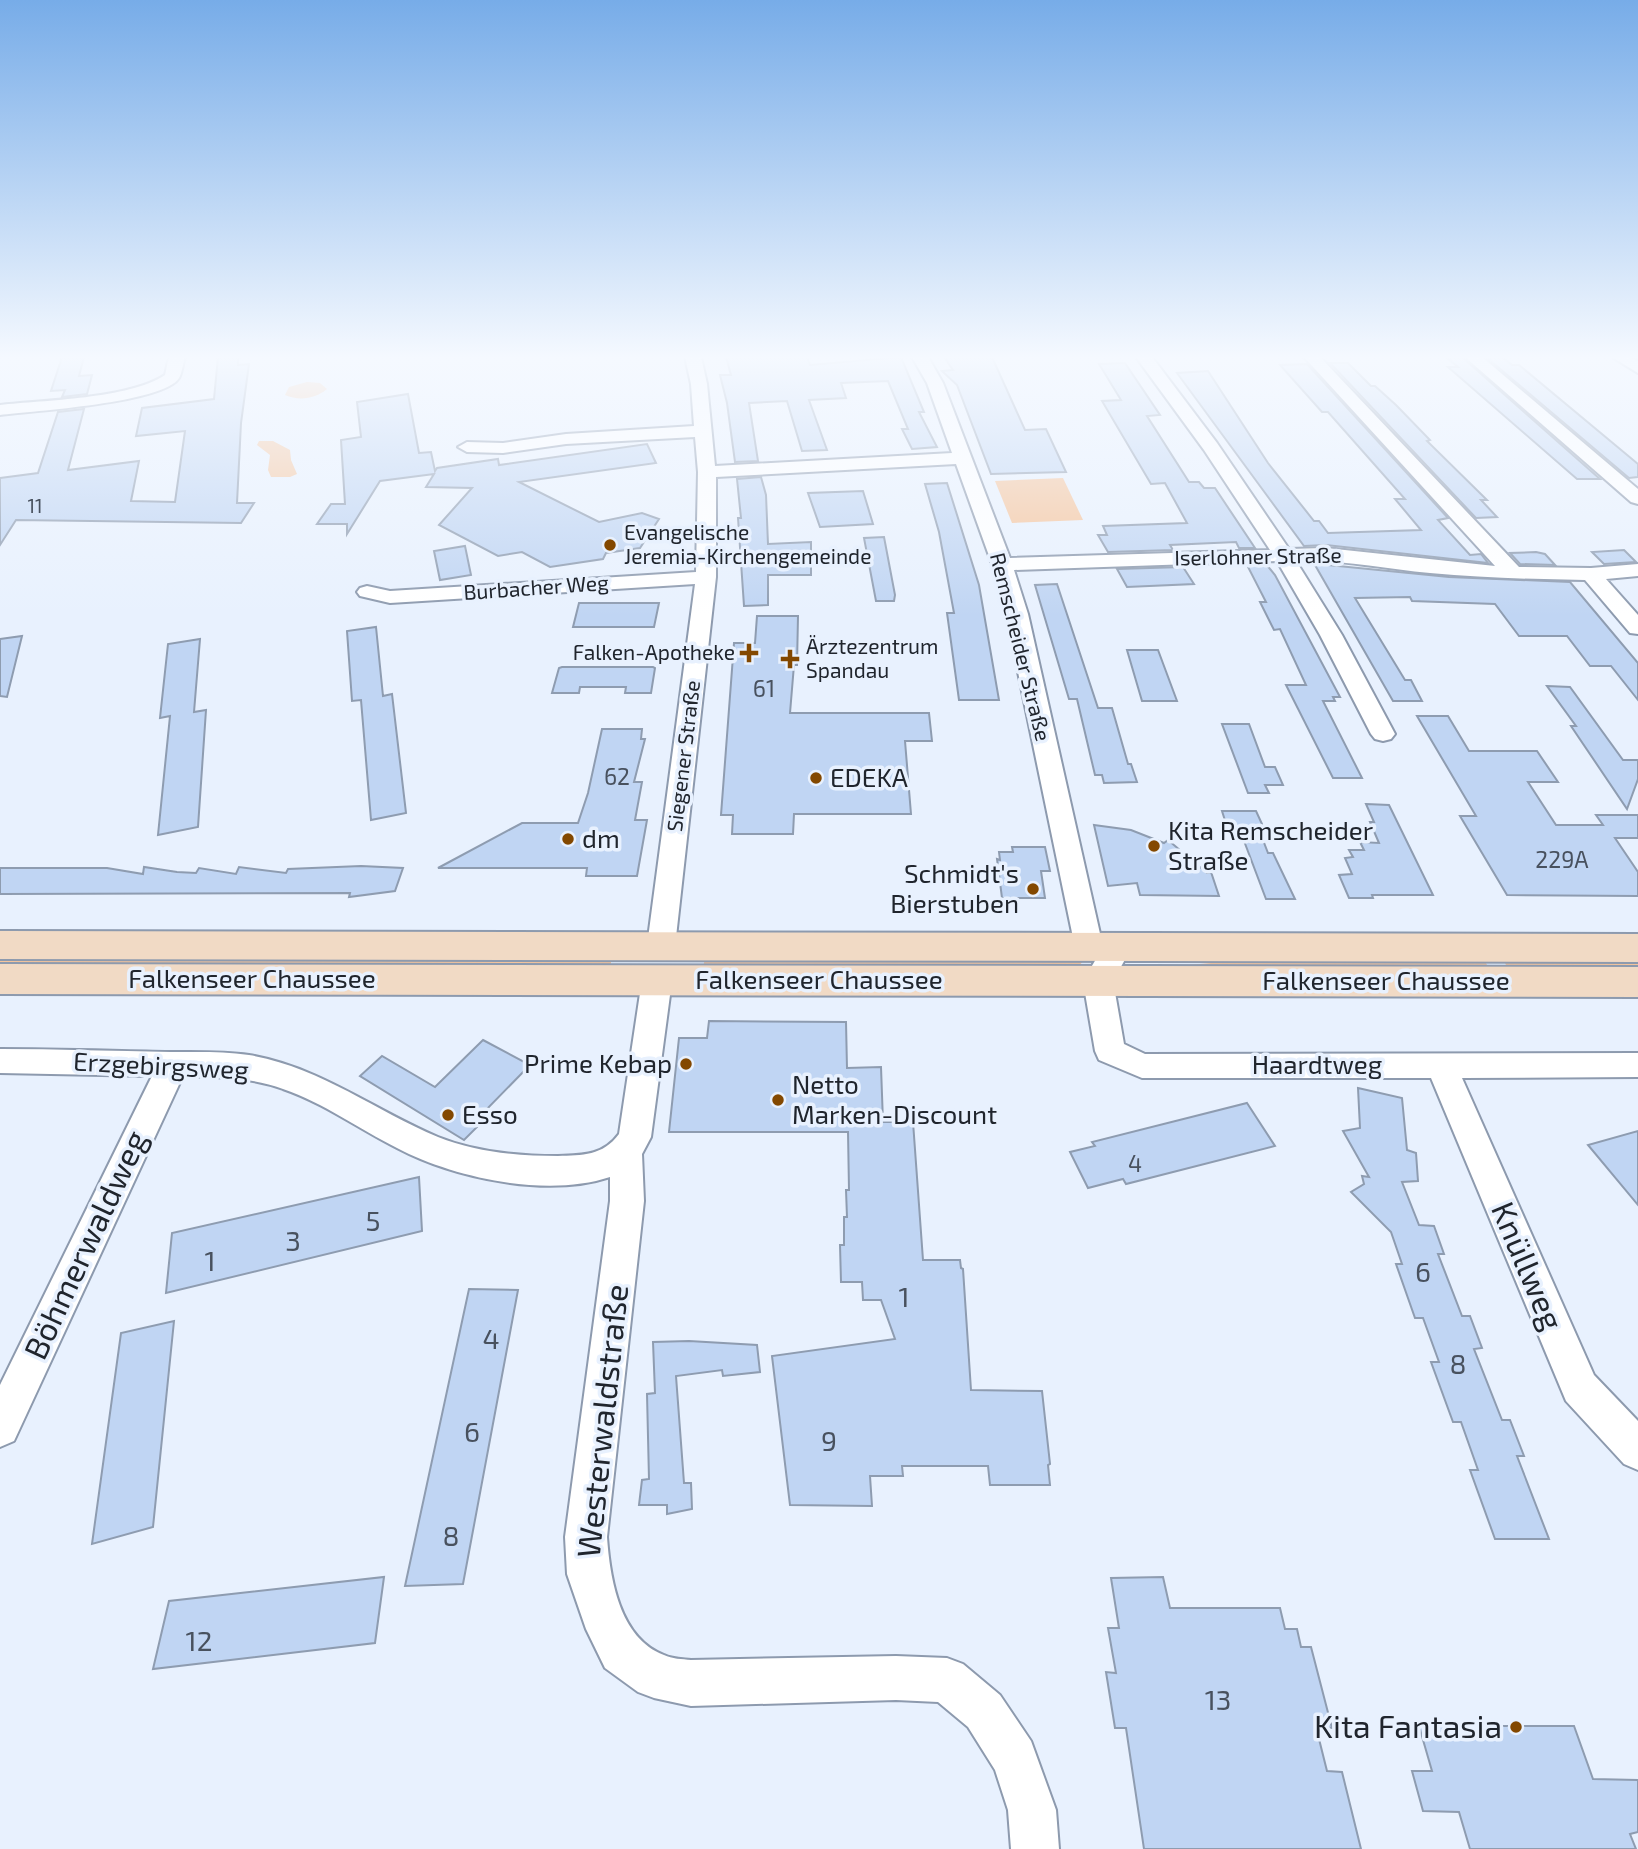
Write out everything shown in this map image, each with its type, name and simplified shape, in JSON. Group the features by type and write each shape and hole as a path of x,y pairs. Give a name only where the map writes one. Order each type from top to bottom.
{"main road":[{"name":"Falkenseer Chaussee","path":"0,945 659,963"},
{"name":"Falkenseer Chaussee","path":"0,979 659,963 1638,948"},
{"name":"Falkenseer Chaussee","path":"1102,958 1638,982"}],"street":[{"path":"467,447 503,448 536,443"},
{"name":"Siegener Straße","path":"659,963 706,577 705,443"},
{"name":"Remscheider Straße","path":"958,443 1002,564 1017,614 1102,958"},
{"path":"1210,443 1284,554 1335,638 1383,734"},
{"path":"1392,443 1513,573"},
{"path":"1574,443 1638,498"},
{"path":"707,472 963,458"},
{"name":"Iserlohner Straße","path":"1002,564 1284,554 1348,556 1430,567 1513,573 1591,574 1638,570"},
{"path":"1591,574 1638,628"},
{"name":"Burbacher Weg","path":"367,592 390,597 706,577"},
{"name":"Haardtweg","path":"1102,958 1110,1051 1142,1066 1638,1065"},
{"name":"Westerwaldstraße","path":"659,963 635,1137 611,1162 627,1201 586,1537 588,1574 601,1614 621,1652 654,1676 691,1683 896,1678 947,1681 984,1711 1014,1758 1032,1810 1035,1849"},
{"name":"Erzgebirgsweg","path":"0,1061 250,1068 299,1079 341,1099 410,1139 451,1157 499,1167 611,1162"},
{"name":"Böhmerwaldweg","path":"0,1427 173,1064"},
{"name":"Knüllweg","path":"1441,1065 1580,1388 1638,1450"}],"shaded area":[{"path":"277,443 290,450 297,474 290,477 271,477 268,470 270,455 257,445"},
{"path":"1063,478 1083,520 1012,523 995,481"},
{"path":"0,955 612,956 610,969 0,968"},
{"path":"705,957 1086,958 1076,969 703,969"},
{"path":"1280,957 1483,957 1490,971 1122,968 1128,964 1188,965"},
{"path":"1502,957 1638,957 1638,972 1509,971"}],"building":[{"path":"48,443 75,443 68,470 139,461 131,501 175,502 183,443 240,443 237,503 254,503 241,523 16,520 0,545 0,478 38,473"},
{"path":"341,443 417,443 419,453 431,452 435,471 437,468 498,459 499,465 647,444 656,463 519,482 599,522 642,513 659,519 640,548 606,553 603,559 550,567 522,552 498,556 439,525 472,488 426,487 434,474 380,481 347,534 347,524 317,524 331,504 345,504"},
{"path":"732,443 755,443 758,461 735,462"},
{"path":"800,443 825,443 827,450 802,451"},
{"path":"909,443 935,443 937,447 912,449"},
{"path":"979,443 1053,443 1066,472 991,474"},
{"path":"1127,443 1164,443 1189,482 1199,482 1204,488 1215,488 1255,548 1239,548 1236,542 1170,545 1173,550 1108,552 1098,535 1107,535 1103,526 1187,523 1165,483 1151,484"},
{"path":"1229,443 1255,443 1314,521 1319,521 1328,533 1421,530 1395,499 1405,499 1356,443 1380,443 1448,518 1438,520 1470,555 1481,554 1488,563 1326,545 1304,546"},
{"path":"1406,443 1429,443 1487,500 1481,500 1497,517 1476,518"},
{"path":"1536,443 1560,443 1600,479 1577,479"},
{"path":"1588,443 1613,443 1638,464 1638,477 1629,478"},
{"path":"761,477 766,495 768,544 811,542 811,575 768,575 768,605 744,606 737,479"},
{"path":"947,483 979,585 999,700 959,700 947,613 954,613 939,532 925,484"},
{"path":"863,491 873,524 820,527 808,493"},
{"path":"884,537 894,601 876,601 864,538"},
{"path":"465,546 471,575 440,580 434,551"},
{"path":"1624,550 1636,562 1604,564 1592,552"},
{"path":"1510,553 1545,554 1555,565 1520,564"},
{"path":"1266,564 1275,575 1340,697 1333,697 1335,701 1323,701 1362,778 1333,778 1286,685 1306,685 1280,629 1274,630 1260,602 1266,602 1247,565"},
{"path":"1315,565 1449,577 1570,582 1638,663 1638,700 1611,666 1590,666 1567,636 1519,636 1495,604 1412,601 1410,597 1355,598 1405,680 1411,680 1422,701 1393,701"},
{"path":"1183,567 1194,584 1127,587 1117,569"},
{"path":"1057,584 1098,708 1112,708 1128,764 1131,764 1137,782 1104,783 1102,775 1095,775 1077,699 1069,699 1035,585"},
{"path":"579,603 659,603 654,627 573,627"},
{"name":"EDEKA","path":"757,616 798,616 797,665 794,665 790,713 929,713 932,741 905,741 911,814 794,814 793,834 732,834 733,815 721,815 734,643 755,643"},
{"path":"376,627 383,696 392,694 406,813 371,820 361,700 352,701 347,631"},
{"path":"22,636 7,697 0,696 0,639"},
{"path":"200,639 194,712 206,710 198,827 158,835 170,716 160,718 168,644"},
{"path":"1127,650 1158,650 1177,701 1142,701"},
{"path":"559,668 655,668 651,693 625,693 626,687 580,687 579,693 552,693"},
{"path":"1547,686 1570,687 1623,760 1638,760 1638,779 1627,809 1571,726 1576,726"},
{"path":"1417,716 1448,716 1469,751 1537,751 1558,782 1528,782 1556,825 1603,825 1596,815 1638,815 1638,838 1615,838 1638,872 1638,896 1507,895 1460,816 1476,816"},
{"path":"1222,724 1249,724 1265,767 1275,767 1283,785 1265,785 1269,793 1248,793"},
{"name":"dm","path":"602,729 642,729 641,739 645,739 634,782 642,782 635,820 647,820 637,876 586,876 587,868 438,868 522,823 578,823 588,793"},
{"path":"1366,804 1389,805 1433,895 1372,895 1373,898 1349,898 1339,875 1352,874 1345,858 1353,857 1349,850 1364,850 1360,842 1379,843"},
{"path":"1222,811 1256,811 1262,824 1258,827 1268,853 1273,853 1295,899 1266,899 1241,833 1229,833"},
{"path":"1094,825 1131,830 1164,843 1168,840 1207,873 1211,872 1219,896 1140,895 1137,883 1108,886"},
{"path":"1012,847 1045,847 1050,871 1041,871 1045,898 1002,898 997,859 1000,860 999,852 1013,852"},
{"path":"361,866 403,868 395,891 349,897 350,893 0,894 0,868 107,868 143,874 144,867 196,873 199,868 236,874 239,867 286,873 288,869"},
{"path":"709,1021 846,1022 847,1068 881,1067 883,1122 913,1122 923,1260 960,1260 963,1269 971,1390 1042,1391 1050,1485 990,1485 988,1466 902,1466 903,1476 870,1476 872,1506 790,1505 772,1356 895,1339 881,1300 863,1300 862,1282 841,1282 840,1245 844,1245 846,1190 849,1190 848,1132 669,1132 679,1038 707,1038"},
{"path":"483,1040 530,1065 481,1115 486,1118 464,1140 360,1076 382,1056 435,1087"},
{"path":"1358,1088 1402,1098 1407,1150 1416,1153 1418,1181 1402,1182 1419,1225 1434,1226 1444,1254 1438,1254 1462,1316 1470,1316 1482,1348 1474,1349 1502,1420 1510,1420 1524,1456 1517,1456 1549,1539 1495,1539 1470,1470 1478,1470 1461,1422 1453,1422 1431,1362 1439,1362 1423,1318 1415,1318 1396,1264 1402,1264 1391,1232 1351,1192 1364,1184 1362,1176 1369,1177 1343,1131 1360,1128"},
{"path":"1247,1103 1275,1146 1126,1184 1123,1179 1088,1188 1070,1152 1095,1146 1092,1142"},
{"path":"1638,1131 1638,1205 1588,1145"},
{"path":"419,1177 422,1231 166,1293 172,1233"},
{"path":"469,1289 518,1290 463,1584 405,1586"},
{"path":"174,1321 153,1527 92,1544 121,1333"},
{"path":"653,1342 757,1345 760,1372 723,1376 722,1370 676,1376 684,1483 691,1483 692,1509 667,1514 667,1505 639,1505 642,1480 649,1479 647,1394 655,1393"},
{"path":"384,1577 375,1643 153,1669 169,1601"},
{"path":"1163,1577 1170,1608 1280,1608 1285,1629 1297,1629 1301,1647 1311,1647 1332,1728 1316,1727 1327,1771 1342,1772 1361,1849 1144,1849 1126,1728 1115,1728 1106,1672 1116,1673 1108,1628 1119,1628 1111,1578"},
{"path":"1419,1726 1574,1726 1593,1779 1638,1780 1638,1832 1630,1834 1636,1849 1470,1849 1459,1812 1423,1811 1412,1771 1432,1771"}],"place":[{"name":"Evangelische Jeremia-Kirchengemeinde","path":"610,545"},
{"name":"Falken-Apotheke","path":"749,653"},
{"name":"Ärztezentrum Spandau","path":"790,659"},
{"name":"EDEKA","path":"816,778"},
{"name":"dm","path":"568,839"},
{"name":"Kita Remscheider Straße","path":"1154,846"},
{"name":"Schmidt's Bierstuben","path":"1033,889"},
{"name":"Prime Kebap","path":"686,1064"},
{"name":"Netto Marken-Discount","path":"778,1100"},
{"name":"Esso","path":"448,1115"},
{"name":"Kita Fantasia","path":"1516,1727"}]}
